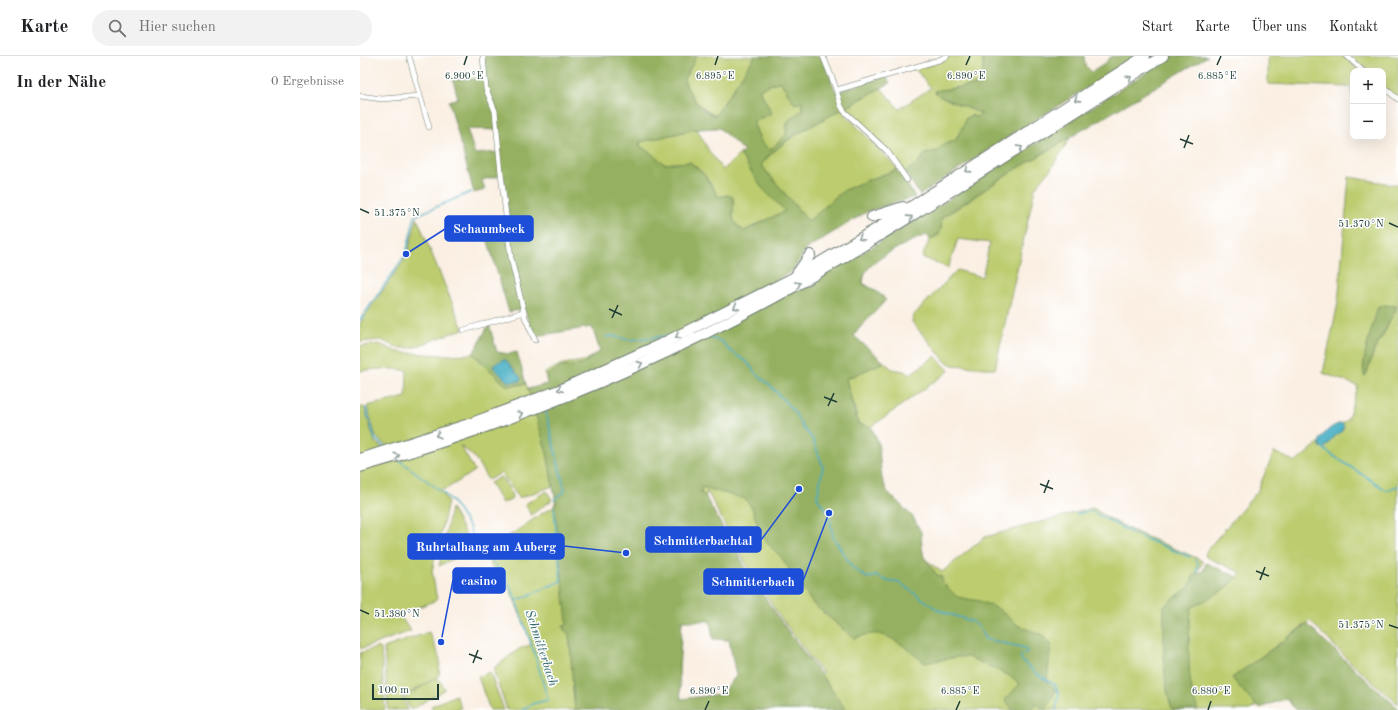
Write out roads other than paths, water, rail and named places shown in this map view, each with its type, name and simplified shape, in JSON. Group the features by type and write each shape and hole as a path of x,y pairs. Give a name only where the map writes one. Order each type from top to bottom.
{"highway":[{"path":"360,467 471,432 563,398 672,350 761,299 795,276 845,248 1145,56"},
{"path":"360,459 462,426 557,391 761,299 830,266 898,225 1163,56"},
{"path":"872,217 918,202"},
{"path":"795,276 810,255"}],"street":[{"path":"483,56 486,89 494,111 511,258 524,312 530,331 535,340"},
{"path":"823,56 844,111 887,151 907,180"},
{"path":"837,90 939,60 947,56"},
{"path":"1347,56 1360,68"},
{"path":"410,57 428,127"},
{"path":"1386,89 1398,99"},
{"path":"360,96 382,98 420,96"},
{"path":"464,330 524,312"}],"water":[{"path":"505,359 521,378 520,381 508,382 493,367 494,364"},
{"path":"1342,423 1344,426 1341,432 1334,437 1326,447 1321,448 1319,443 1320,439 1325,433 1331,428"}],"waterway":[{"path":"360,320 406,254 415,216 471,192"},
{"name":"Schmitterbach","path":"606,337 612,336 629,340 666,336"},
{"name":"Schmitterbach","path":"705,337 721,341 729,350 747,362 756,374 770,385 795,413 803,428 812,438 823,466 817,498 829,513 833,537 852,567 867,578 876,576 887,581 900,583 938,610 973,622 979,627 985,639 1025,648 1027,652 1021,655 1021,660 1037,674 1055,685 1059,694 1056,710"},
{"path":"366,408 375,439 384,447"},
{"name":"Schmitterbach","path":"545,409 565,491 554,500"},
{"path":"1323,447 1326,451 1386,490 1398,486"},
{"path":"399,460 451,500 470,528 472,538 476,546"},
{"name":"Schmitterbach","path":"522,710 532,704 548,700 536,658 516,601 561,581 554,508"},
{"path":"1077,514 1091,511 1136,535 1190,557"},
{"path":"480,551 486,555 502,573 514,593 516,600"},
{"path":"1195,560 1198,562 1197,572"}],"place":[{"name":"Schaumbeck","path":"406,254"},
{"name":"Schmitterbachtal","path":"799,489"},
{"name":"Schmitterbach","path":"829,513"},
{"name":"Ruhrtalhang am Auberg","path":"626,553"},
{"name":"casino","path":"441,642"}]}
